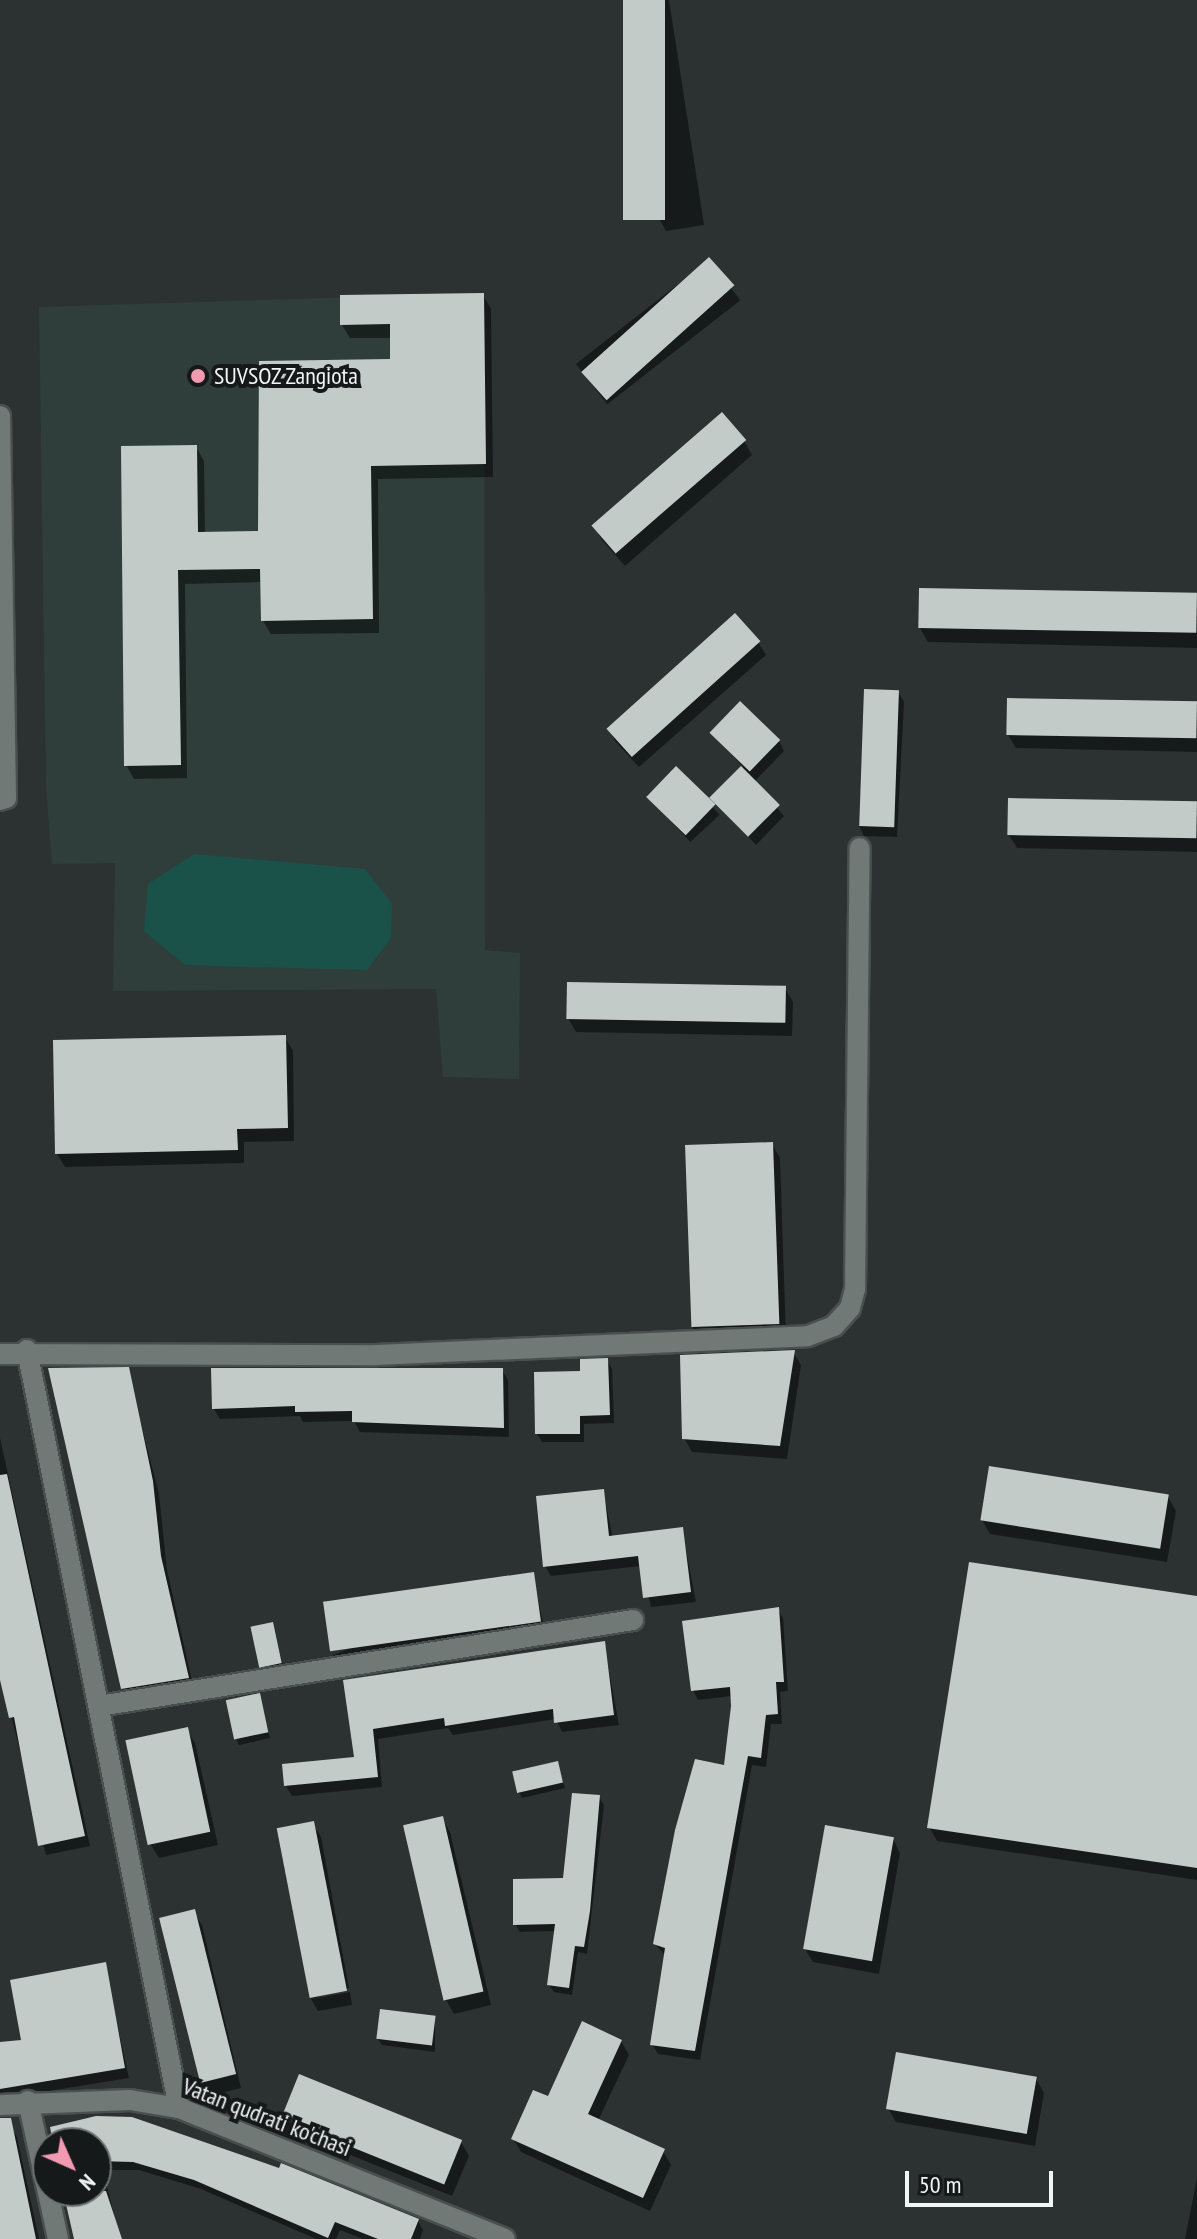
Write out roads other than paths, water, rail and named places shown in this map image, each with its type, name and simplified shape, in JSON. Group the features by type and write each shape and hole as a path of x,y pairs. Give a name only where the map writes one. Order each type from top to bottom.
{"street":[{"path":"0,416 6,798 0,800"},
{"path":"0,1354 27,1350 376,1355 808,1336 834,1326 850,1308 855,1289 860,848"},
{"path":"27,1350 179,2108"},
{"path":"99,1706 633,1620"},
{"name":"Vatan qudrati ko'chasi","path":"0,2105 28,2101 130,2100 179,2108 505,2239"},
{"path":"28,2101 58,2239"}],"place":[{"name":"SUVSOZ Zangiota","path":"198,376"}]}
